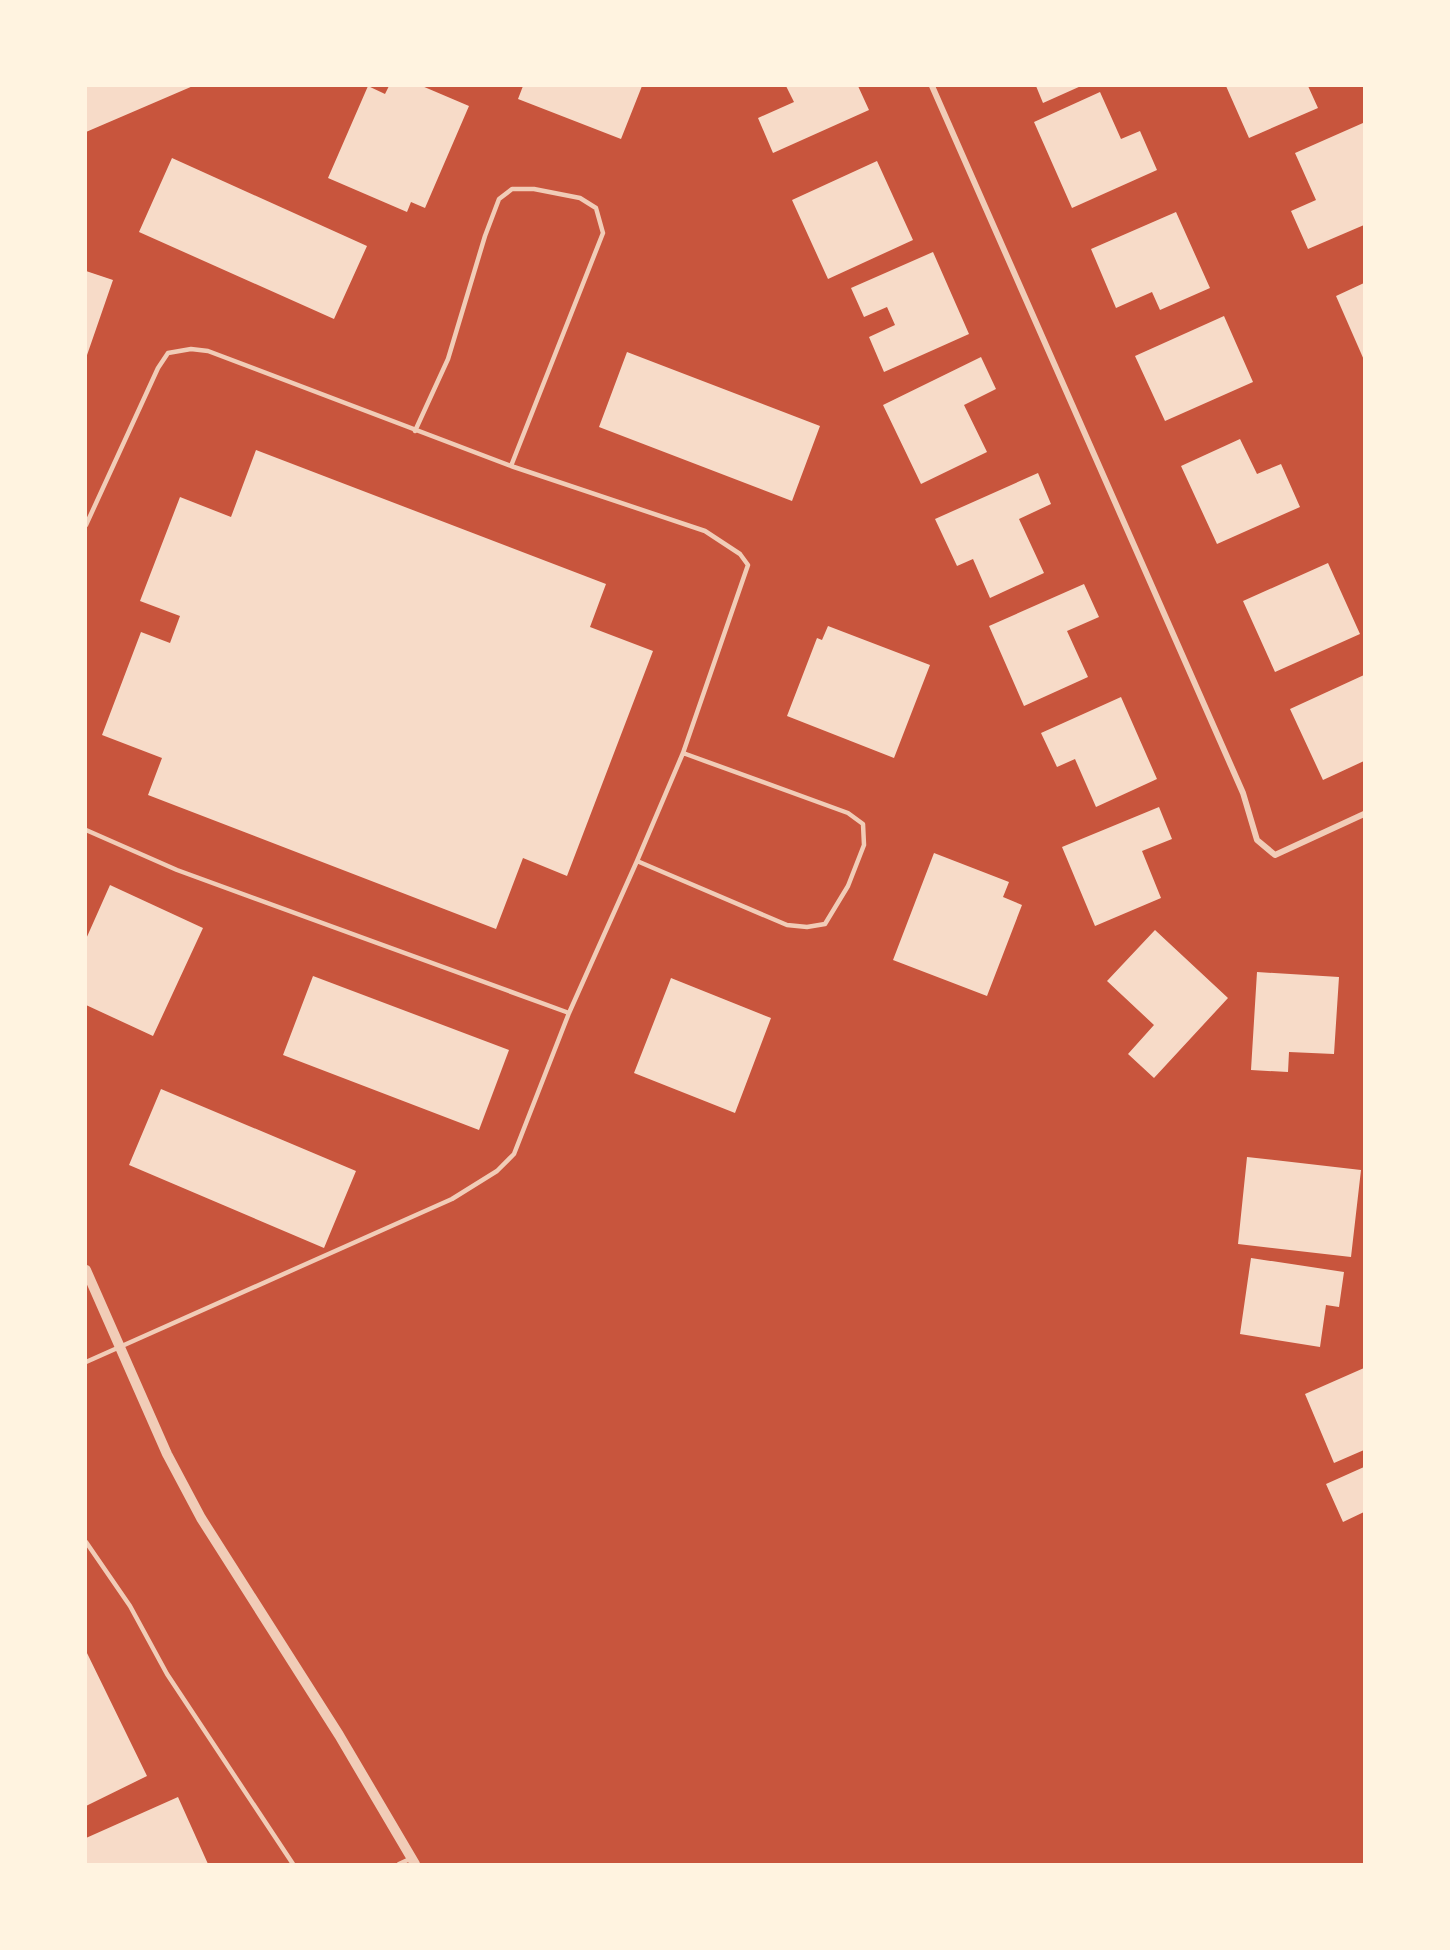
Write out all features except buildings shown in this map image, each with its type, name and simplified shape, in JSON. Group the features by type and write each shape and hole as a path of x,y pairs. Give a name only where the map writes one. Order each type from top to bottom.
{"street":[{"path":"932,86 1243,793 1257,840 1275,855 1365,814"},
{"path":"86,1270 167,1454 201,1518 339,1735 414,1861"}],"lane":[{"path":"415,431 448,359 485,236 499,199 512,189 534,189 580,198 596,208 603,233 511,466"},
{"path":"86,525 158,368 168,353 191,349 208,351 511,466 705,531 740,554 748,565 683,753 568,1012 514,1154 497,1171 452,1199 86,1362"},
{"path":"637,861 787,926 807,927 825,924 848,886 864,845 863,824 848,813 683,753"},
{"path":"86,830 177,870 568,1012"},
{"path":"86,1542 130,1606 168,1674 293,1864"},
{"path":"399,1864 414,1861"}]}
